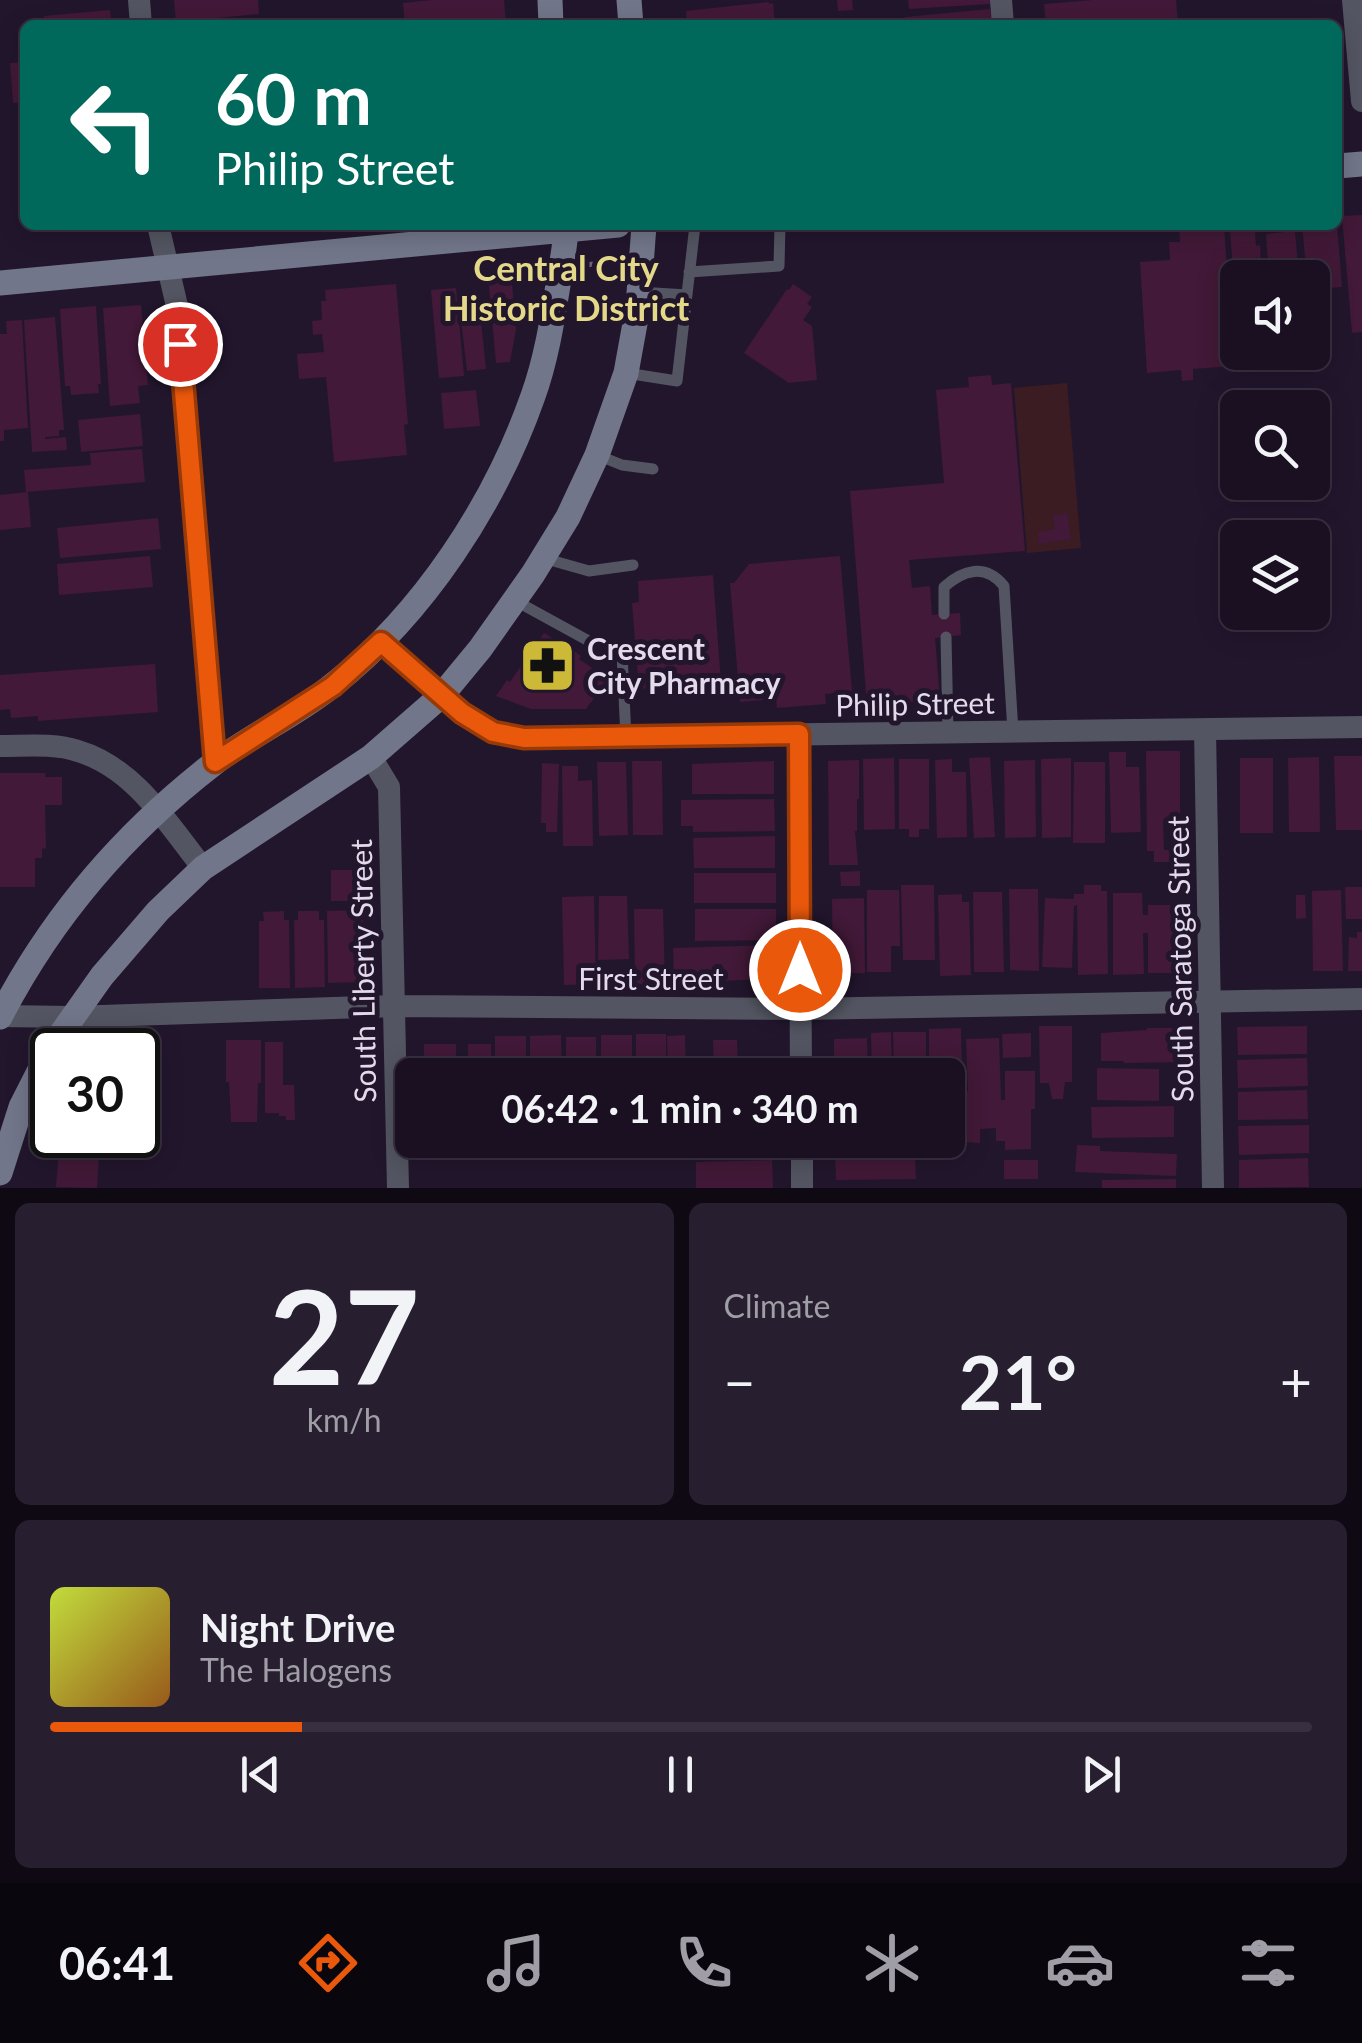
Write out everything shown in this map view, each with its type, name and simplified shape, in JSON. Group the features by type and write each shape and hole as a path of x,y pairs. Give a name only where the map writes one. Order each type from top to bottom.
{"street":[{"path":"1353,0 1362,102"},
{"path":"159,230 177,306 215,762"},
{"path":"0,283 537,230"},
{"path":"0,1016 60,917 97,872 158,811 215,762 333,686 381,642 468,534 534,395 551,329 566,230"},
{"path":"0,1173 20,1107 51,1048 137,934 203,868 371,757 442,696 514,600 568,516 597,455 626,373 644,230"},
{"name":"Philip Street","path":"381,642 462,713 493,732 524,738 1362,727"},
{"name":"South Saratoga Street","path":"1205,730 1212,1188"},
{"path":"799,734 801,1058"},
{"path":"0,746 77,750 103,761 133,783 203,868"},
{"name":"South Liberty Street","path":"371,757 389,787 398,1188"},
{"name":"First Street","path":"0,1016 392,1006 801,1009 1362,999"},
{"path":"802,1158 802,1188"}],"lane":[{"path":"626,373 677,381 694,230"},
{"path":"690,272 780,266 780,230"},
{"path":"639,292 687,295"},
{"path":"597,455 653,470"},
{"path":"542,558 589,571 633,566"},
{"path":"944,614 944,587 959,574 986,572 1004,586 1013,732"},
{"path":"514,600 587,640"},
{"path":"946,637 948,732"},
{"path":"622,653 626,738"}],"path":[{"path":"575,266 623,260"}],"shaded area":[{"path":"1067,383 1081,548 1027,553 1014,388"}],"building":[{"path":"174,0 258,0 259,14 176,20"},
{"path":"504,0 506,20 405,20 403,3"},
{"path":"837,0 852,0 853,10 838,11"},
{"path":"908,0 990,0 990,4 909,9"},
{"path":"1176,0 1178,20 1046,20 1044,4"},
{"path":"769,2 773,3 775,20 687,20 686,11"},
{"path":"990,9 991,20 905,20"},
{"path":"110,10 111,20 44,20 44,16"},
{"path":"20,62 20,102 13,103 10,63"},
{"path":"1362,215 1362,332 1352,333 1342,216"},
{"path":"1179,230 1224,230 1226,260 1220,260 1220,367 1193,369 1193,380 1182,381 1181,370 1147,373 1140,262 1170,260 1169,242 1180,242"},
{"path":"1230,230 1255,230 1256,246 1260,245 1261,260 1232,260"},
{"path":"1302,230 1337,230 1342,287 1330,288 1330,260 1305,260"},
{"path":"1295,231 1297,260 1268,260 1266,234"},
{"path":"511,272 516,329 510,362 496,363 488,275"},
{"path":"396,284 407,455 334,462 326,377 299,379 297,354 324,352 322,334 313,335 312,321 322,320 325,290"},
{"path":"793,284 812,297 807,304 812,307 803,320 812,326 817,380 789,383 744,353"},
{"path":"456,288 464,376 439,378 431,290"},
{"path":"478,292 486,369 467,371 458,294"},
{"path":"141,305 148,385 138,386 140,403 110,406 103,308"},
{"path":"96,306 99,393 71,395 70,386 65,386 60,309"},
{"path":"55,317 64,430 59,430 59,436 45,439 66,437 67,450 32,452 24,320"},
{"path":"22,320 28,428 4,430 4,441 0,441 0,334 7,334 6,321"},
{"path":"991,375 992,385 1011,383 1025,551 909,560 912,588 930,586 932,615 960,613 961,635 935,638 940,700 867,706 850,491 944,483 936,390 969,387 968,377"},
{"path":"476,390 480,426 444,429 441,393"},
{"path":"140,414 143,446 81,452 78,420"},
{"path":"142,449 145,482 26,492 24,470 91,465 90,453"},
{"path":"28,492 31,527 0,530 0,495"},
{"path":"1067,513 1071,539 1039,544 1038,532 1055,529 1053,515"},
{"path":"158,518 161,549 60,558 57,528"},
{"path":"150,556 153,587 59,595 57,564"},
{"path":"840,556 852,691 825,694 826,704 777,708 776,699 740,702 730,583 749,564"},
{"path":"713,575 721,683 639,689 632,603 639,602 638,581"},
{"path":"544,633 561,641 608,679 586,709 531,709 496,696"},
{"path":"155,664 158,712 38,721 38,716 11,718 10,709 0,710 0,675"},
{"path":"1146,751 1180,751 1180,820 1163,820 1164,850 1180,849 1181,862 1154,862 1154,851 1147,851"},
{"path":"1109,752 1126,752 1126,767 1139,767 1141,832 1111,833"},
{"path":"1334,756 1362,756 1362,830 1336,830"},
{"path":"990,757 995,837 974,838 969,758"},
{"path":"1319,757 1320,832 1289,832 1288,758"},
{"path":"894,758 895,829 864,830 863,759"},
{"path":"1071,758 1071,837 1042,838 1041,759"},
{"path":"1240,758 1273,758 1273,833 1240,833"},
{"path":"899,759 929,759 929,829 919,829 919,837 909,837 909,829 899,829"},
{"path":"952,759 952,772 966,772 967,837 937,838 935,760"},
{"path":"859,760 855,831 858,865 829,865 828,761"},
{"path":"1035,760 1036,837 1005,838 1004,761"},
{"path":"632,761 662,761 663,835 633,835"},
{"path":"774,761 774,794 692,794 692,764"},
{"path":"597,762 626,762 628,835 599,836"},
{"path":"1074,762 1105,762 1105,843 1073,843"},
{"path":"542,763 559,764 557,832 546,832 546,823 541,823"},
{"path":"562,766 578,766 578,781 592,780 593,846 563,846"},
{"path":"0,773 62,777 62,805 45,805 46,848 42,849 42,858 35,858 35,887 0,887"},
{"path":"774,799 775,831 693,832 693,826 681,826 681,800"},
{"path":"775,836 775,868 694,868 693,838"},
{"path":"331,870 365,870 365,901 331,901"},
{"path":"860,871 860,886 841,886 840,872"},
{"path":"694,873 776,873 776,903 694,903"},
{"path":"901,885 934,885 935,960 903,960"},
{"path":"1084,885 1101,885 1101,891 1107,891 1108,974 1078,975 1077,905 1072,968 1042,967 1045,898 1074,899 1074,894 1084,894"},
{"path":"1345,887 1362,887 1362,919 1346,919"},
{"path":"1009,889 1038,889 1039,971 1010,970"},
{"path":"867,890 899,890 900,946 891,946 891,972 867,972"},
{"path":"1341,890 1343,971 1313,971 1312,891"},
{"path":"973,892 1002,892 1004,972 974,972"},
{"path":"1113,893 1142,893 1143,915 1148,915 1148,905 1181,905 1182,973 1148,973 1148,933 1143,933 1144,974 1113,975"},
{"path":"962,894 962,902 969,902 971,975 940,976 938,895"},
{"path":"1296,895 1305,895 1306,918 1296,919"},
{"path":"594,896 596,984 564,985 562,897"},
{"path":"599,896 627,896 629,959 598,960"},
{"path":"864,898 865,973 833,973 832,899"},
{"path":"634,909 663,909 665,984 635,984"},
{"path":"695,909 776,909 776,940 695,941"},
{"path":"363,910 364,982 328,983 327,911"},
{"path":"284,911 284,920 289,920 290,988 259,988 259,921 264,921 263,912"},
{"path":"298,911 319,911 319,920 324,920 325,987 295,988 294,920 298,920"},
{"path":"1357,932 1362,932 1362,971 1348,971 1349,937 1357,938"},
{"path":"776,945 778,979 674,982 673,948"},
{"path":"1039,1026 1072,1026 1072,1082 1065,1082 1063,1099 1052,1099 1049,1083 1040,1083"},
{"path":"1307,1026 1307,1054 1238,1055 1237,1027"},
{"path":"961,1028 962,1058 929,1058 929,1029"},
{"path":"1186,1028 1187,1062 1101,1061 1101,1033"},
{"path":"891,1032 892,1058 872,1058 871,1033"},
{"path":"893,1032 926,1032 926,1058 894,1058"},
{"path":"1031,1033 1031,1057 1003,1058 1002,1034"},
{"path":"636,1034 666,1034 666,1058 636,1058"},
{"path":"561,1035 562,1058 530,1058 530,1036"},
{"path":"601,1035 632,1035 632,1058 601,1058"},
{"path":"685,1035 686,1058 668,1058 667,1036"},
{"path":"495,1036 526,1036 526,1058 495,1058"},
{"path":"566,1037 596,1037 596,1058 566,1058"},
{"path":"867,1038 868,1058 834,1058 834,1039"},
{"path":"999,1038 1001,1100 1005,1100 1005,1071 1035,1071 1031,1149 1005,1150 1005,1141 996,1141 996,1128 980,1129 980,1143 965,1142 966,1039"},
{"path":"226,1040 261,1040 257,1122 231,1122"},
{"path":"713,1040 737,1040 738,1058 714,1058"},
{"path":"265,1042 283,1042 283,1085 294,1085 295,1120 286,1120 279,1113 265,1113"},
{"path":"424,1044 456,1044 456,1058 424,1058"},
{"path":"468,1044 491,1044 491,1058 468,1058"},
{"path":"1307,1058 1308,1086 1238,1088 1237,1060"},
{"path":"1097,1068 1159,1069 1159,1101 1097,1100"},
{"path":"1307,1090 1308,1119 1238,1120 1238,1092"},
{"path":"1174,1106 1174,1137 1092,1138 1091,1107"},
{"path":"1309,1125 1309,1153 1239,1155 1238,1126"},
{"path":"1077,1145 1100,1146 1100,1151 1177,1154 1176,1176 1075,1172"},
{"path":"58,1158 99,1158 97,1188 56,1187"},
{"path":"835,1158 915,1158 916,1179 836,1180"},
{"path":"1308,1158 1309,1187 1239,1188 1239,1160"},
{"path":"772,1160 773,1188 696,1188 696,1162"},
{"path":"1004,1160 1038,1160 1038,1179 1004,1179"},
{"path":"1176,1179 1176,1188 1102,1188 1102,1180"}],"place":[{"name":"Crescent City Pharmacy","path":"548,665"}],"district":[{"name":"Central City Historic District","path":"566,287"}],"route":[{"path":"180,344 215,762 333,686 381,642 462,713 493,732 524,738 799,734 800,970"}]}
